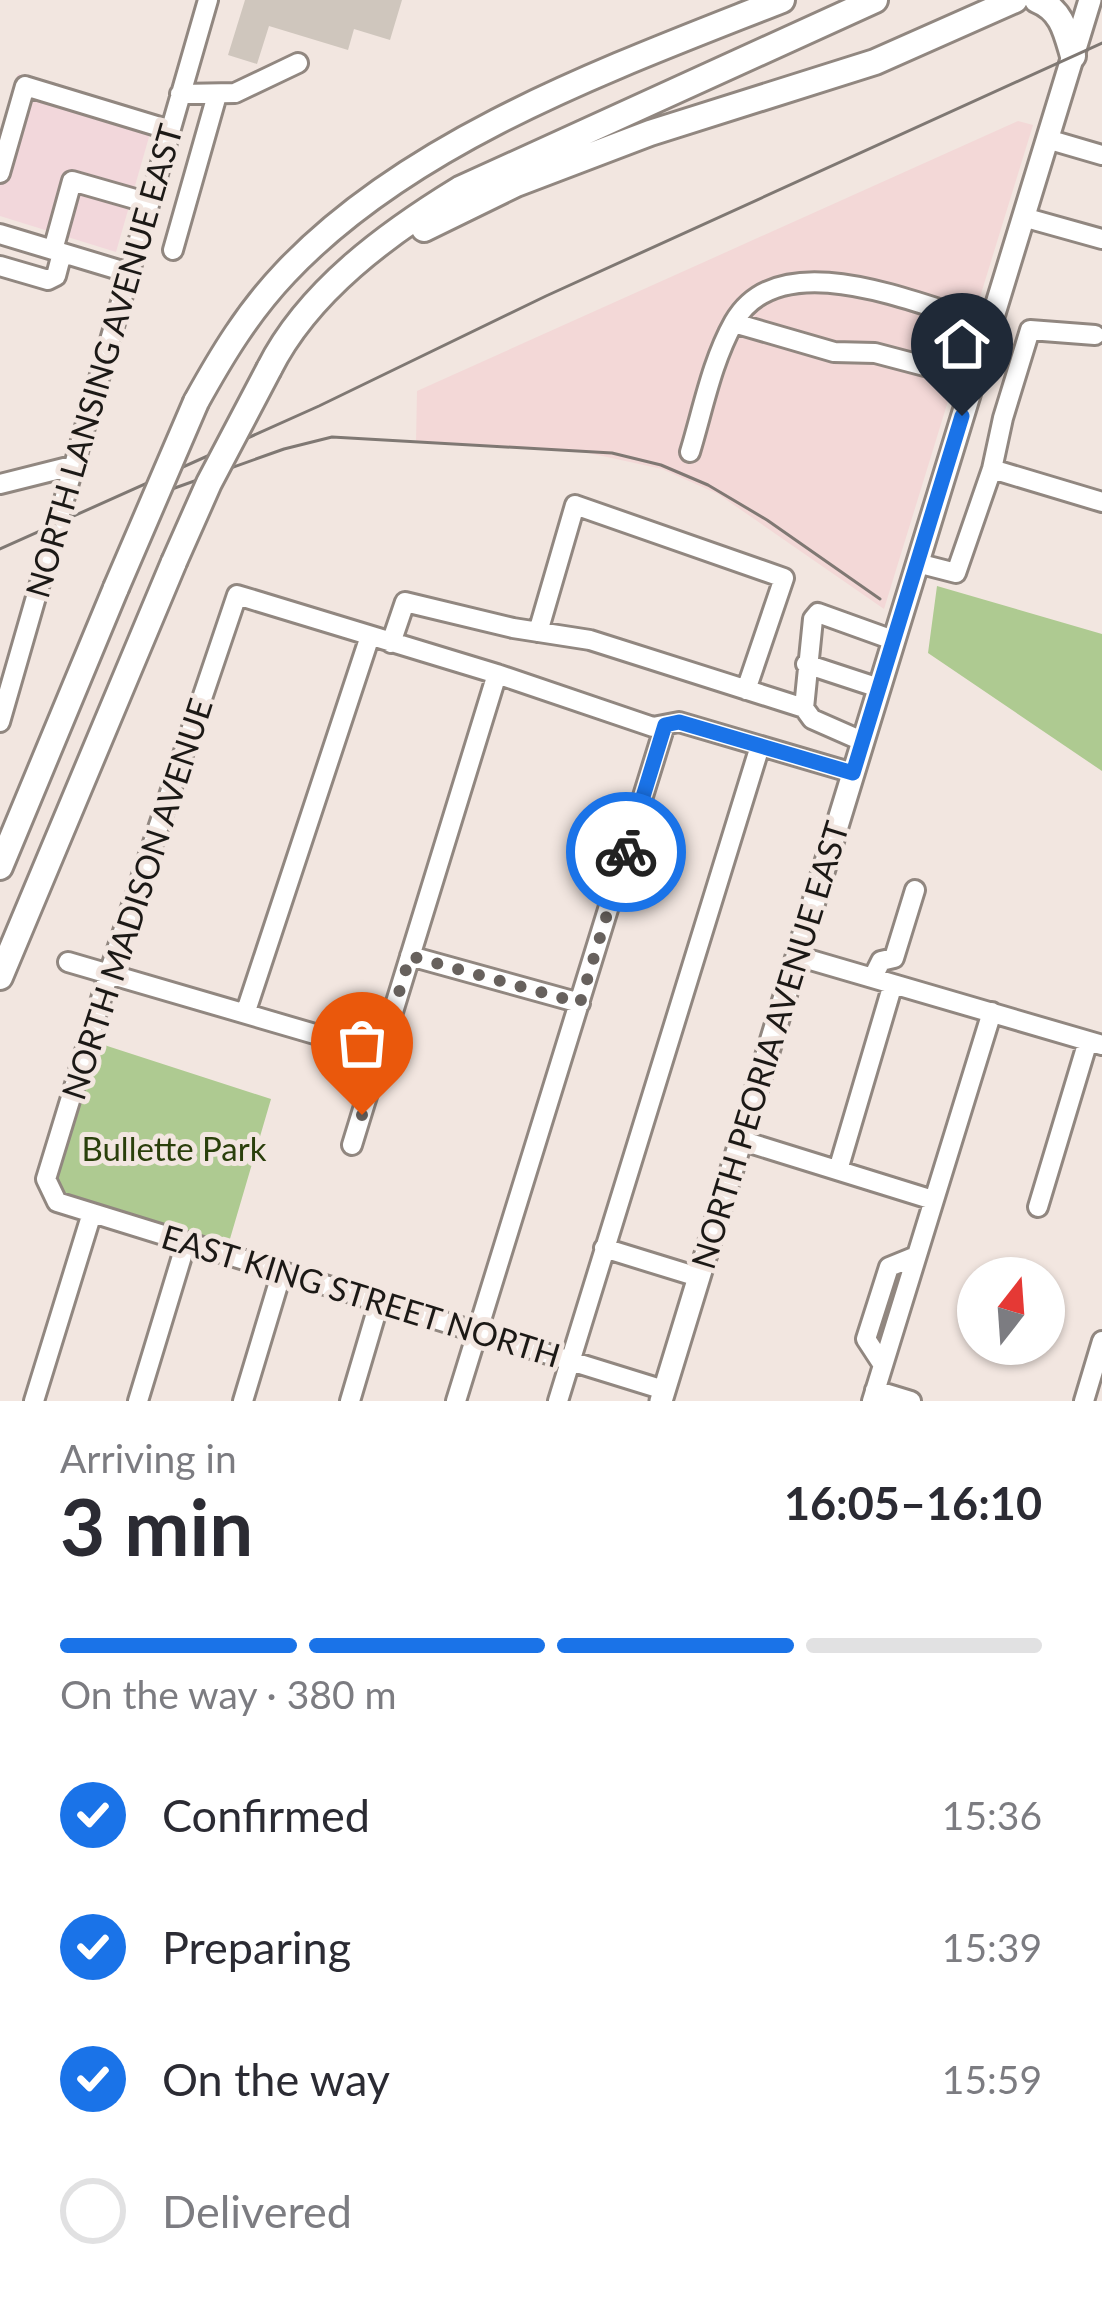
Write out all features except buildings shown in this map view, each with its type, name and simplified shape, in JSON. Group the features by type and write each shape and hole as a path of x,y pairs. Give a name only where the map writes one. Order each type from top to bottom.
{"highway":[{"path":"693,35 755,0"},
{"path":"0,867 196,401 228,343 284,274 388,184 469,136 782,0"},
{"path":"0,977 174,562 281,344 353,267 424,211 501,168 875,0"},
{"path":"353,267 516,184 650,134 854,70 1015,0"},
{"path":"1037,0 1054,10 1063,23 1073,56"}],"main road":[{"name":"NORTH PEORIA AVENUE EAST","path":"663,1396 853,773 854,738 884,636 917,563 1090,0"}],"street":[{"name":"NORTH LANSING AVENUE EAST","path":"0,722 208,0"},
{"path":"180,94 235,93 298,63"},
{"path":"0,173 25,86 170,130"},
{"path":"173,250 218,95"},
{"path":"1047,139 1102,155"},
{"path":"0,266 48,280 56,276 72,181 149,203"},
{"path":"1023,217 1102,239"},
{"path":"0,234 128,273"},
{"path":"690,452 720,350 752,301 772,288 792,282 832,282 990,325"},
{"path":"734,323 834,352 875,353 974,379"},
{"path":"917,563 956,572 992,469 1030,330 1095,335"},
{"path":"0,484 76,465"},
{"path":"992,469 1102,502"},
{"path":"538,632 575,506 784,578 746,691"},
{"name":"NORTH MADISON AVENUE","path":"57,1202 46,1179 109,973 237,596 370,636"},
{"path":"392,643 405,602 590,640 804,707"},
{"path":"854,738 812,719 804,707 806,664 818,614 884,636"},
{"path":"246,1011 370,636 653,727 679,722 853,773"},
{"path":"806,664 870,686"},
{"path":"352,1145 497,674"},
{"path":"456,1401 665,725"},
{"path":"558,1401 760,746"},
{"path":"873,977 880,962 894,958 915,890"},
{"path":"410,956 580,1003"},
{"path":"797,956 1095,1043 1038,1208"},
{"path":"68,962 380,1053"},
{"path":"838,1170 893,984"},
{"path":"910,1401 873,1395 992,1012"},
{"path":"740,1140 933,1201"},
{"name":"EAST KING STREET NORTH","path":"57,1202 571,1361 663,1396"},
{"path":"34,1401 92,1213"},
{"path":"138,1401 186,1243"},
{"path":"604,1248 698,1277"},
{"path":"243,1401 281,1275"},
{"path":"350,1401 380,1303"},
{"path":"1084,1401 1102,1341"}],"shaded area":[{"path":"18,74 155,116 116,252 0,216 0,135"},
{"path":"1018,121 1033,125 884,609 718,494 662,469 584,452 416,442 417,391"}],"green space":[{"path":"937,586 1102,634 1102,771 928,653"},
{"name":"Bullette Park","path":"98,1043 271,1099 227,1249 67,1197 57,1182"}],"railway":[{"path":"0,549 1102,43"},
{"path":"172,489 332,437 612,453 661,465 708,485 880,599"}],"way so far":[{"path":"362,1115 410,956 580,1003 626,852"}],"route":[{"path":"626,852 665,725 679,722 853,773 962,416"}]}
